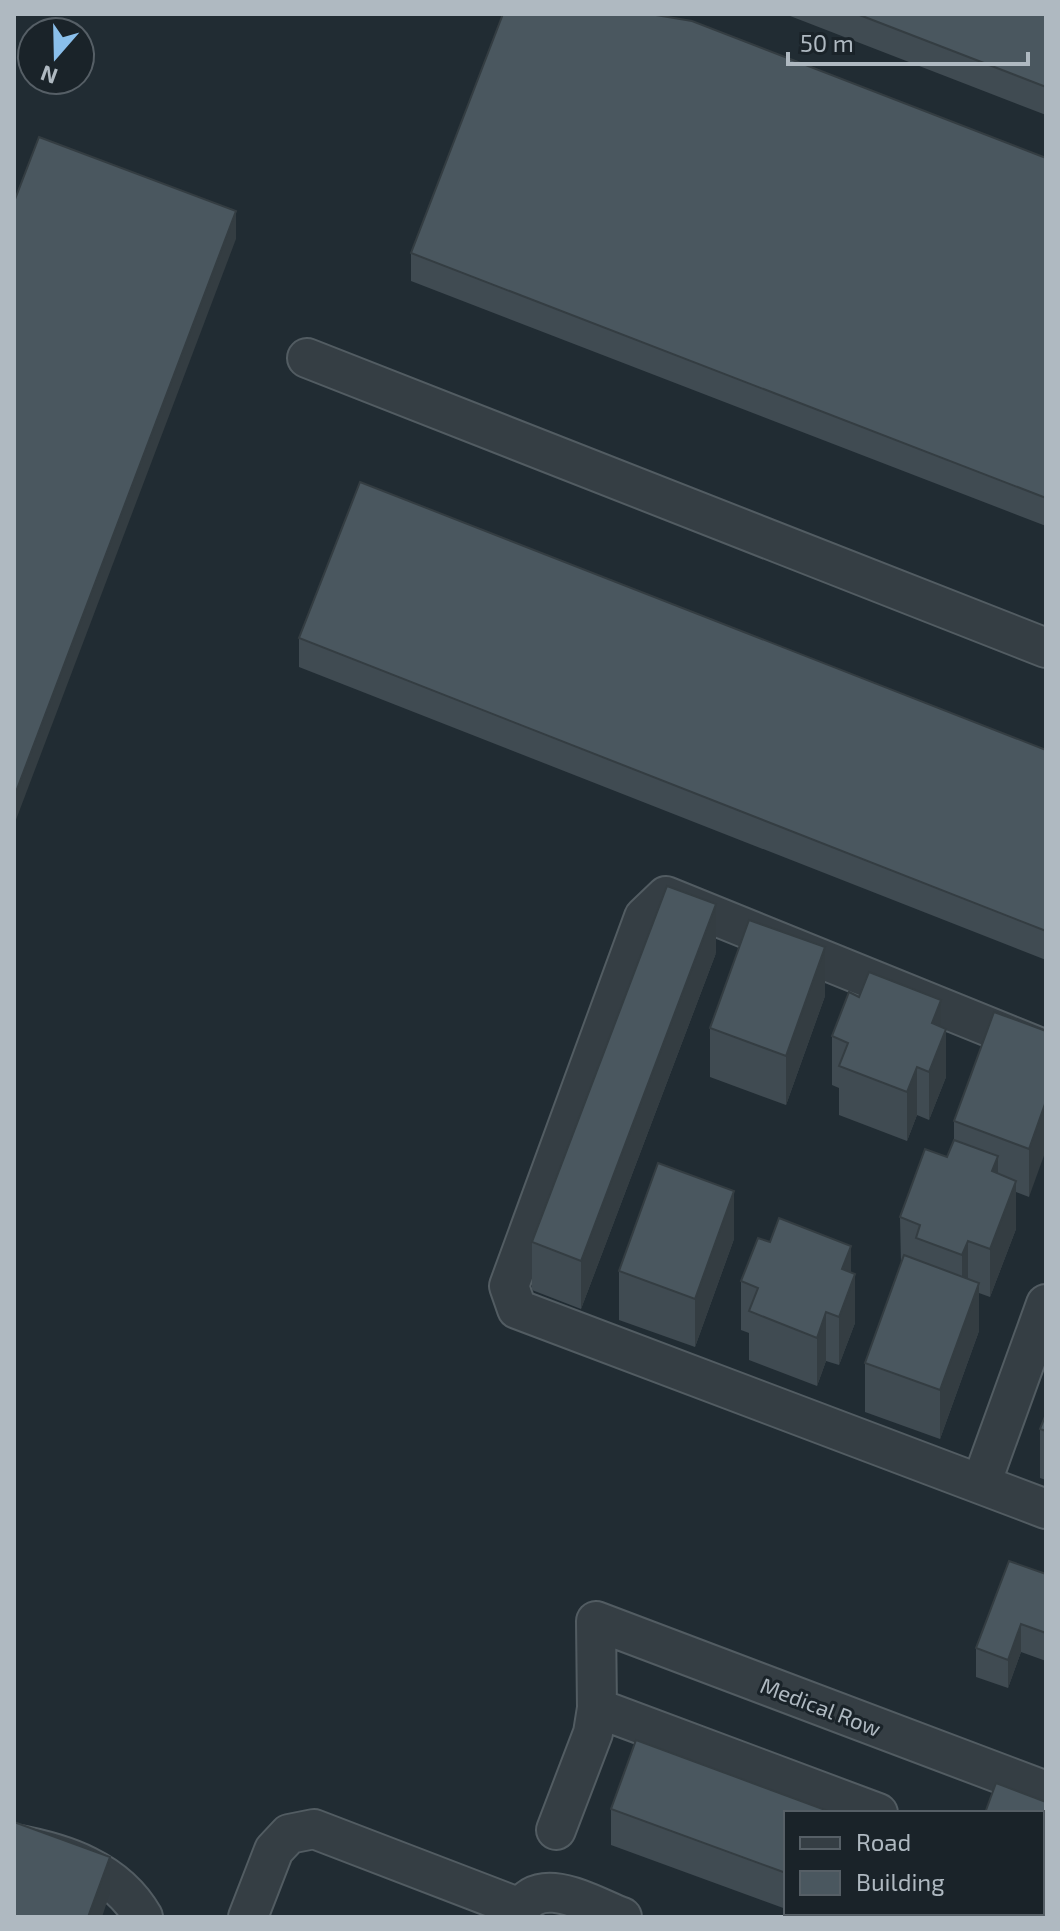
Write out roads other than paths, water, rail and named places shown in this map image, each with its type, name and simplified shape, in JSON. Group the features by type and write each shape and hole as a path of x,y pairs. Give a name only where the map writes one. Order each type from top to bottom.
{"street":[{"path":"307,358 1046,648"},
{"path":"1046,1050 666,896 644,917 509,1286 517,1309 1046,1509"},
{"path":"981,1484 1046,1304"},
{"name":"Medical Row","path":"597,1708 596,1621 1046,1791"},
{"path":"556,1830 593,1733 597,1708 865,1811"},
{"path":"248,1917 274,1850 289,1834 314,1829 518,1912 536,1893 552,1890 622,1917"},
{"path":"14,1844 85,1863 124,1891 143,1917"}]}
